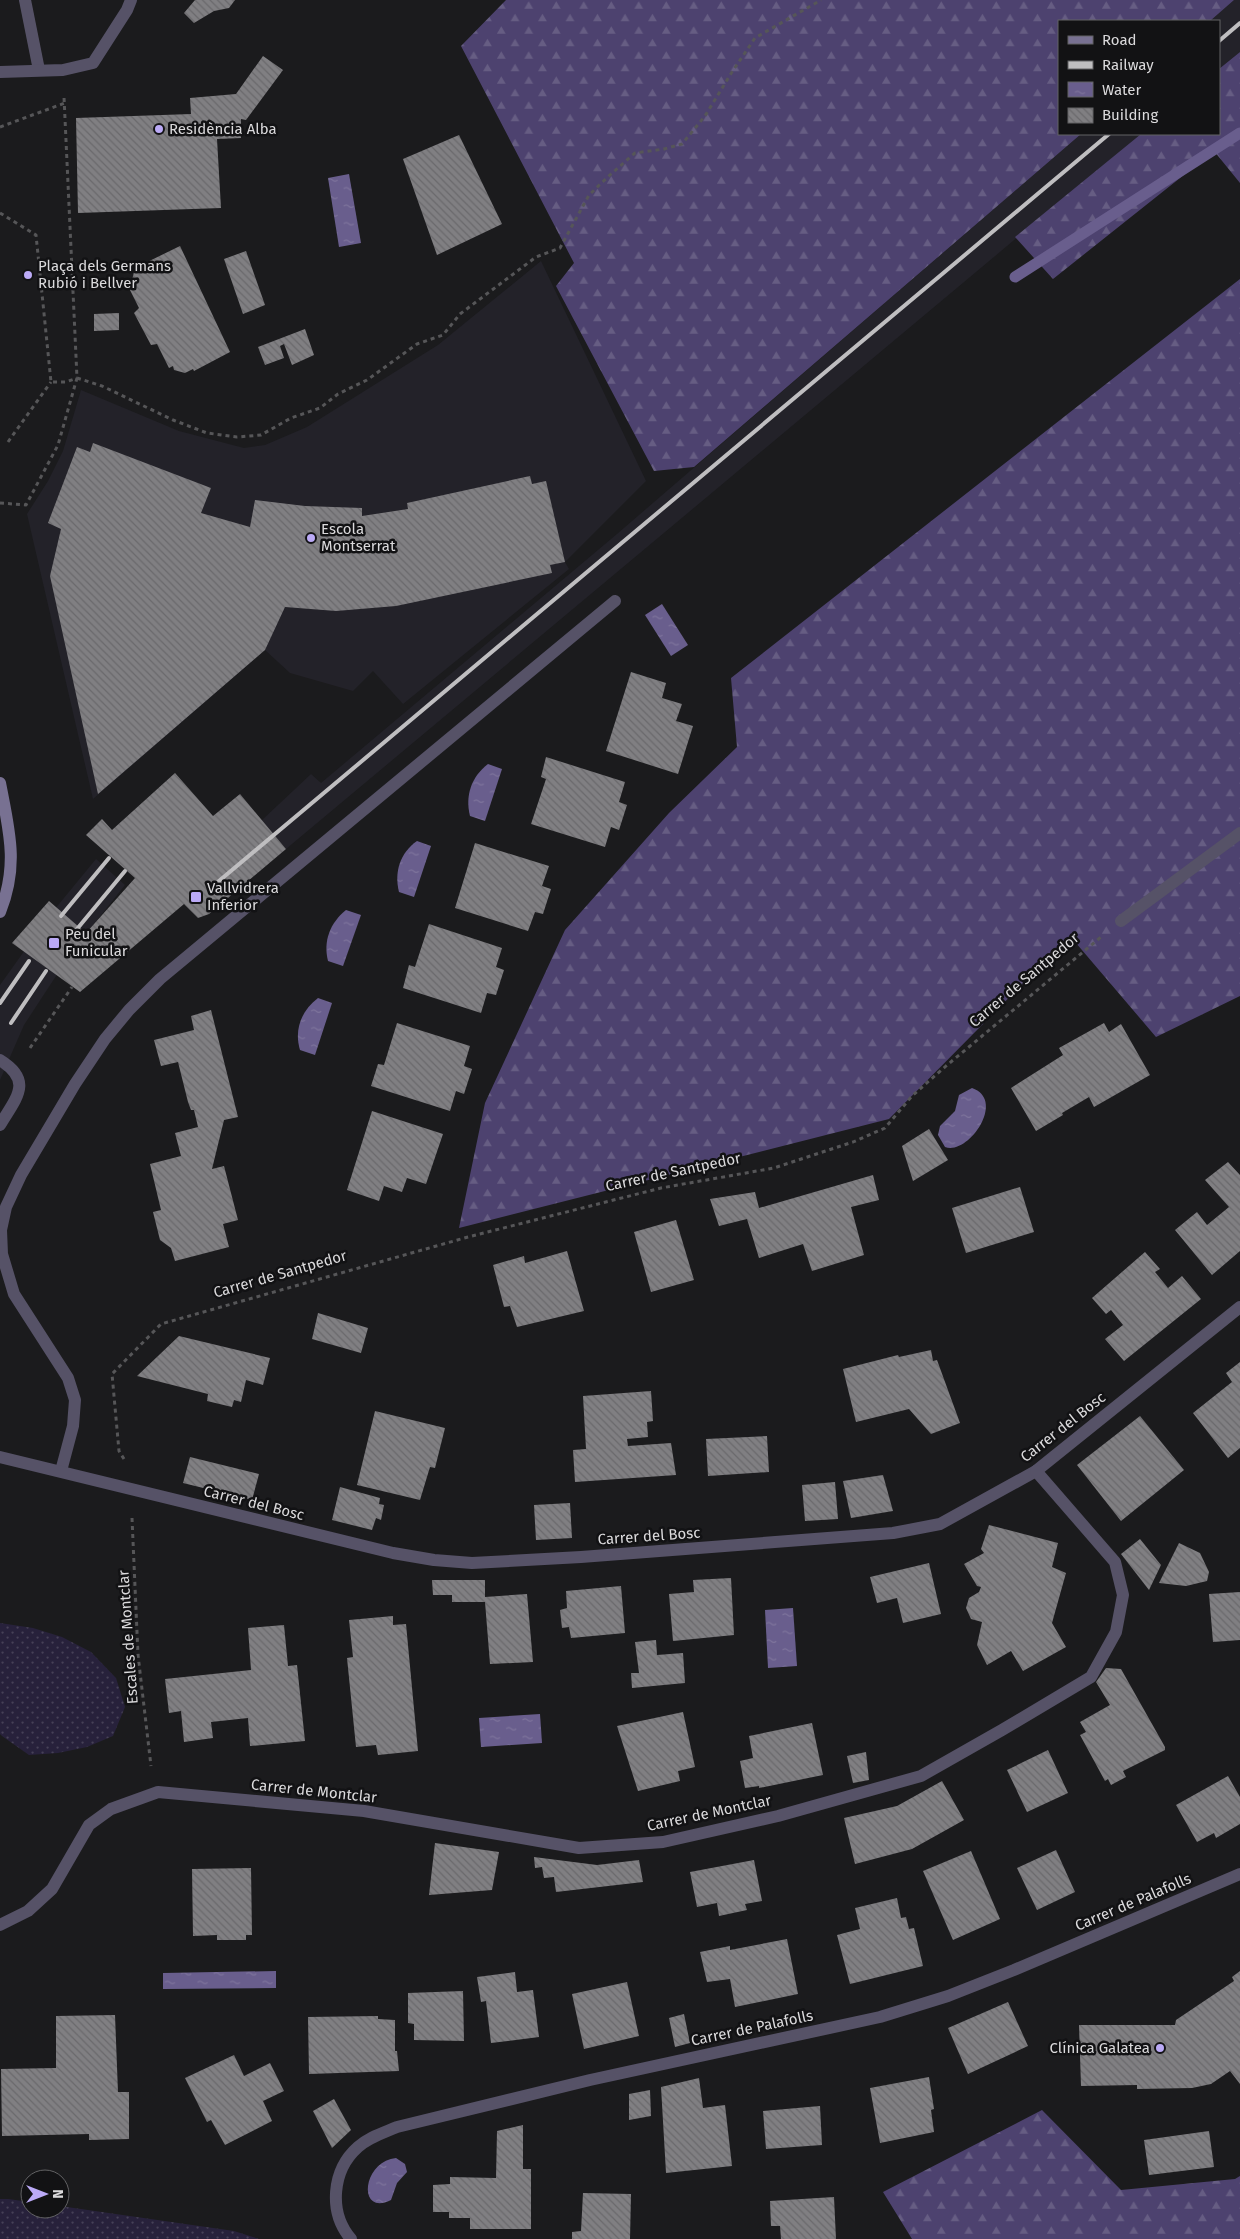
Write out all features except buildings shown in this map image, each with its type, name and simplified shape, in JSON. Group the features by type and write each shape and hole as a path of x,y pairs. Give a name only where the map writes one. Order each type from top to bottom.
{"main road":[{"path":"0,783 12,856 10,884 0,912"}],"street":[{"path":"25,0 39,70"},
{"path":"0,72 63,70 92,63 127,10 131,0"},
{"path":"61,1471 74,1426 75,1400 68,1378 14,1294 2,1254 0,1230 6,1207 21,1175 75,1084 105,1040 129,1010 160,979 615,601"},
{"path":"1120,921 1240,833"},
{"path":"0,1060 13,1068 19,1076 19,1087 15,1100 0,1125"},
{"name":"Carrer del Bosc","path":"0,1456 393,1553 434,1560 472,1563 581,1557 893,1533 940,1524 1036,1471 1240,1307"},
{"name":"Carrer de Montclar","path":"0,1925 28,1911 52,1889 89,1825 111,1809 158,1792 364,1811 579,1848 663,1842 778,1816 921,1776 1091,1677 1116,1632 1122,1595 1115,1562 1036,1471"},
{"name":"Carrer de Palafolls","path":"351,2239 345,2232 338,2217 336,2186 340,2172 348,2158 370,2138 397,2127 590,2080 880,2017 948,1996 1014,1970 1240,1874"}],"path":[{"path":"51,382 66,382 77,378 102,386 173,420 208,433 237,437 261,435 291,418 320,408 338,394 367,380 417,344 443,335 460,314 536,257 560,248 589,195 611,174 635,153 664,149 682,144 705,116 755,38 821,0"},
{"path":"0,503 26,505 58,444 77,378 64,95"},
{"path":"0,127 65,103"},
{"path":"0,213 36,235 51,382 8,442"},
{"name":"Carrer de Santpedor","path":"119,1451 112,1374 161,1324 468,1237 661,1188 774,1168 853,1142 885,1128 912,1096 946,1066 1120,921"},
{"path":"29,1049 72,986"},
{"name":"Escales de Montclar","path":"132,1517 138,1655 151,1764"}],"shaded area":[{"path":"1234,0 1240,0 1240,52 1220,68 1220,20 1211,20"},
{"path":"1080,135 1140,135 286,849 261,821 311,774 321,783 617,534"},
{"name":"Escola Montserrat","path":"541,261 646,481 565,562 569,569 403,704 373,671 353,691 290,673 265,650 93,799 27,514 48,481 63,451 81,390 179,431 244,448 265,445 307,427 438,345"},
{"path":"96,859 125,885 71,953 24,1025 0,1080 0,985 50,915"},
{"path":"0,1623 33,1628 62,1637 91,1652 116,1678 125,1707 113,1736 87,1747 58,1753 29,1755 0,1734"},
{"path":"0,2199 20,2201 20,2219 70,2219 70,2207 234,2231 259,2239 0,2239"}],"green space":[{"path":"506,0 1234,0 1211,20 1058,20 1058,135 1080,135 694,467 654,471 556,286 574,263 461,46"},
{"path":"1240,52 1240,183 1214,151 1053,279 1015,237 1140,135 1220,135 1220,68"},
{"path":"1240,279 1240,996 1156,1037 1070,936 889,1119 459,1228 485,1103 565,930 669,813 737,747 731,678"},
{"path":"1042,2110 1121,2190 1235,2179 1240,2176 1240,2239 912,2239 883,2192"}],"water":[{"path":"349,174 361,243 339,247 328,178"},
{"path":"662,604 688,645 671,656 645,615"},
{"path":"488,764 502,769 485,821 470,816 468,801 471,787 477,775"},
{"path":"417,841 431,846 414,897 399,892 397,877 406,851"},
{"path":"346,910 361,915 343,966 328,961 326,946 332,927"},
{"path":"318,998 332,1003 315,1055 300,1050 298,1035 303,1015"},
{"path":"972,1088 982,1094 986,1104 985,1114 980,1125 964,1143 954,1148 945,1147 938,1135 940,1126 955,1111 959,1095"},
{"path":"793,1608 797,1666 768,1668 765,1610"},
{"path":"540,1714 542,1743 481,1747 479,1718"},
{"path":"276,1971 276,1988 163,1989 163,1973"},
{"path":"396,2158 405,2164 407,2172 397,2183 391,2200 380,2203 373,2201 369,2195 368,2186 371,2177 376,2168 385,2161"}],"waterway":[{"path":"1015,277 1240,133"}],"railway":[{"path":"1220,40 1240,23"},
{"path":"213,886 1108,135"},
{"path":"61,916 109,858"},
{"path":"77,929 125,871"},
{"path":"0,1003 29,961"},
{"path":"11,1023 46,971"}],"place":[{"name":"Residència Alba","path":"159,129"},
{"name":"Plaça dels Germans Rubió i Bellver","path":"28,275"},
{"name":"Escola Montserrat","path":"311,538"},
{"name":"Vallvidrera Inferior","path":"196,897"},
{"name":"Peu del Funicular","path":"54,943"},
{"name":"Clínica Galatea","path":"1160,2048"}]}
